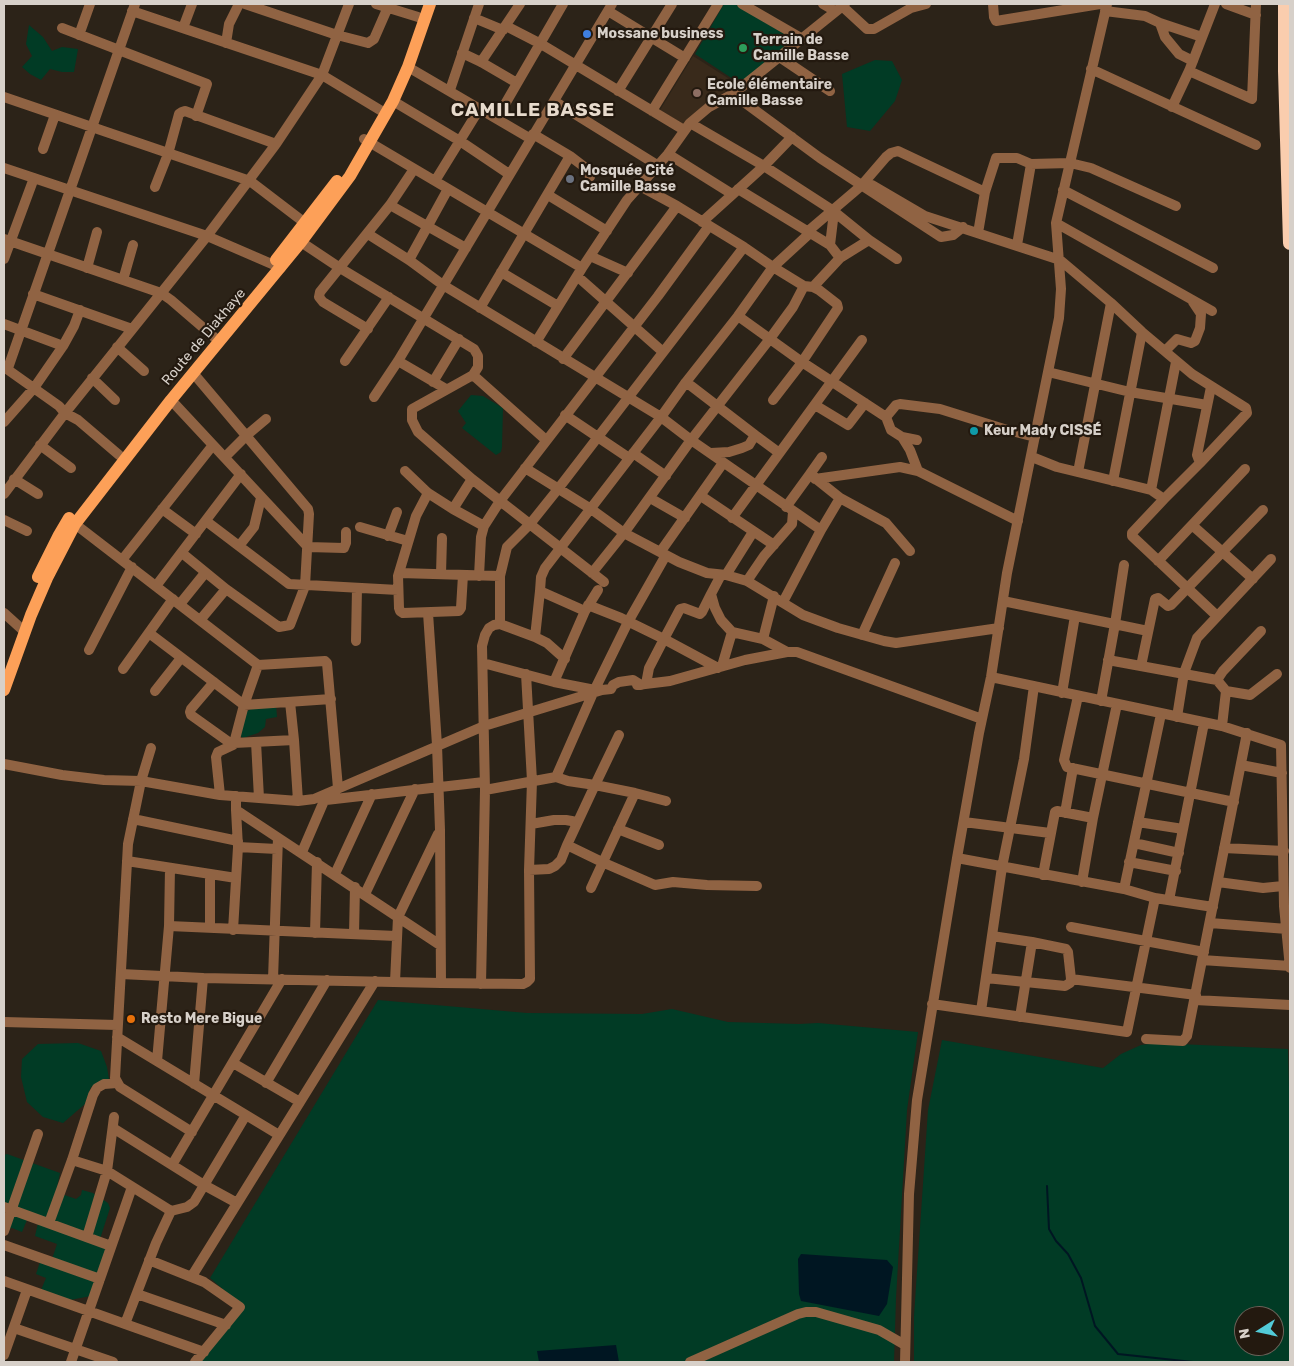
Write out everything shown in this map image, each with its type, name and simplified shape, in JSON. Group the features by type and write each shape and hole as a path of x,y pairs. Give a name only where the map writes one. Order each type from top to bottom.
{"highway":[{"path":"1285,4 1285,80 1290,243"}],"main road":[{"name":"Route de Diakhaye","path":"4,690 21,629 46,560 59,535 79,504 214,336 301,242 350,176 402,63 421,4"},
{"name":"Route de Diakhaye","path":"4,665 75,524 277,266 305,223 367,141 393,102 430,4"}],"street":[{"path":"79,35 90,4"},
{"path":"183,28 192,4"},
{"path":"226,42 229,24 239,4"},
{"path":"245,4 337,35 368,43 374,39 388,7"},
{"path":"4,494 65,412 250,181 322,75 349,4"},
{"path":"376,4 418,17"},
{"path":"450,90 479,4"},
{"path":"481,62 520,4"},
{"path":"497,118 541,44 562,4"},
{"path":"618,92 672,4"},
{"path":"652,111 718,4"},
{"path":"742,4 802,38"},
{"path":"536,342 579,272 627,200 668,154 687,127 709,107 732,94 802,38 833,6 867,29 874,28 911,8 926,4"},
{"path":"994,4 994,17 996,21 1062,6 1104,6 1145,16 1202,37"},
{"path":"1172,107 1191,66 1214,4"},
{"path":"1226,4 1256,15"},
{"path":"1160,23 1164,37 1191,66 1252,99 1256,4"},
{"path":"905,1362 909,1204 917,1100 957,858 982,719 992,677 1003,601 1059,318 1061,289 1056,224 1104,6"},
{"path":"119,454 78,420 6,368 134,7 183,28 322,75 380,110"},
{"path":"374,397 398,361 610,7 651,37 685,58"},
{"path":"474,18 505,28 541,44 652,111 764,166 833,211 869,240 897,259"},
{"path":"62,28 207,84 196,116"},
{"path":"462,53 517,83"},
{"path":"778,56 830,91"},
{"path":"408,66 497,118 570,156 587,169 590,177"},
{"path":"1091,69 1256,145"},
{"path":"732,94 862,187 941,237 953,235 963,227"},
{"path":"4,98 250,181 305,223"},
{"path":"554,101 658,165"},
{"path":"393,102 460,141 509,174"},
{"path":"435,180 480,108"},
{"path":"155,187 168,154 179,114 185,111 276,144"},
{"path":"43,149 54,115"},
{"path":"479,576 479,548 484,526 500,501 634,326 706,224 735,192 764,166 792,136"},
{"path":"367,141 525,234 579,272 606,302 664,352"},
{"path":"535,637 541,577 545,568 738,316 773,267 809,232 862,187 891,153 898,151 985,192"},
{"path":"668,154 809,232 830,245 840,258"},
{"path":"480,308 570,156"},
{"path":"978,233 985,192 996,158 1017,158 1031,164 1070,163 1091,168 1176,206"},
{"path":"1017,245 1031,164"},
{"path":"4,168 207,236 277,266"},
{"path":"368,329 323,302 320,292 390,205 414,168"},
{"path":"4,260 7,240 34,178"},
{"path":"862,187 872,185 925,216 1060,260 1176,362 1211,387 1246,408 1247,413 1132,534 1217,616"},
{"path":"640,186 677,206 773,267 820,290 838,306 802,362 773,400"},
{"path":"408,260 448,189"},
{"path":"1063,190 1213,268"},
{"path":"548,195 607,231"},
{"path":"390,205 466,248"},
{"path":"563,360 677,206"},
{"path":"830,245 833,211"},
{"path":"1056,224 1212,311"},
{"path":"87,268 97,232"},
{"path":"368,234 443,285 563,360 661,417 723,463 821,530"},
{"path":"7,240 161,293 214,336"},
{"path":"592,573 809,286 840,258 869,240"},
{"path":"301,242 340,268 474,349 478,356 478,367 473,375 412,409 412,420 418,432 472,479 592,573 601,586 587,608 554,682"},
{"path":"123,280 134,245"},
{"path":"500,624 500,576 507,547 530,524 558,489 744,247"},
{"path":"590,256 628,273"},
{"path":"501,272 558,306"},
{"path":"33,294 132,329"},
{"path":"345,361 389,297"},
{"path":"1164,351 1177,339 1191,343 1195,341 1200,328 1201,314 1192,299"},
{"path":"1078,472 1111,303"},
{"path":"4,422 34,388 63,346 80,310"},
{"path":"738,316 802,362 886,417 891,430 902,437 917,440"},
{"path":"4,324 63,346"},
{"path":"1113,480 1142,332"},
{"path":"433,382 459,339"},
{"path":"732,518 778,452 862,340"},
{"path":"117,347 144,371"},
{"path":"398,361 446,389"},
{"path":"1151,490 1176,362"},
{"path":"1048,372 1130,392 1207,405"},
{"path":"182,553 226,589 279,627 290,625 305,586 308,509 194,374"},
{"path":"473,375 546,440"},
{"path":"92,378 115,400"},
{"path":"686,382 778,452"},
{"path":"1200,463 1197,455 1211,387"},
{"path":"171,400 308,547 344,548 346,532"},
{"path":"815,405 848,425 866,403"},
{"path":"886,417 900,404 940,409 1035,437"},
{"path":"565,415 598,437 666,476"},
{"path":"225,457 266,419"},
{"path":"711,453 729,452 742,448 749,445 755,435"},
{"path":"902,437 910,450 918,471"},
{"path":"40,445 70,468"},
{"path":"122,560 213,445"},
{"path":"747,581 764,556 792,524 790,509 822,457"},
{"path":"1032,457 1057,467 1151,490 1164,499"},
{"path":"556,777 594,691 663,553 723,463"},
{"path":"812,476 900,467 918,471 1018,521"},
{"path":"525,468 591,509 624,533 679,562 707,573 747,581 803,614 862,635 896,643 999,628"},
{"path":"1158,561 1245,469"},
{"path":"406,471 428,493 484,526"},
{"path":"156,586 241,474"},
{"path":"812,476 840,498 886,523 910,551"},
{"path":"14,479 38,494"},
{"path":"453,509 472,479"},
{"path":"428,493 416,516 398,576 400,611 403,613 459,611 461,608 463,575"},
{"path":"700,496 774,546"},
{"path":"239,546 254,527 261,498"},
{"path":"650,498 685,518"},
{"path":"783,602 840,498"},
{"path":"162,509 196,534"},
{"path":"1141,666 1156,598 1169,606 1262,510"},
{"path":"388,536 396,512"},
{"path":"4,520 27,531"},
{"path":"206,521 289,584 398,590"},
{"path":"75,524 258,665 324,662 328,666 338,788"},
{"path":"1192,524 1253,579"},
{"path":"360,527 408,541"},
{"path":"644,684 649,668 680,609 684,608 700,614 702,612 723,575 753,532"},
{"path":"441,574 442,538"},
{"path":"1177,717 1184,673 1197,638 1271,559"},
{"path":"862,635 895,563"},
{"path":"1101,701 1124,565"},
{"path":"89,650 132,567"},
{"path":"123,669 149,633 205,572"},
{"path":"400,574 500,576"},
{"path":"356,641 357,588"},
{"path":"201,620 226,589"},
{"path":"540,591 628,622 720,667"},
{"path":"711,594 721,620 732,632 763,639 787,652 808,656 982,719"},
{"path":"763,639 774,596"},
{"path":"1003,601 1148,632"},
{"path":"4,613 21,629"},
{"path":"428,613 437,745 440,830 441,983"},
{"path":"1062,692 1075,616"},
{"path":"481,984 485,786 482,646 484,635 489,628 500,624 547,643 565,659"},
{"path":"1217,680 1261,630"},
{"path":"720,667 732,632"},
{"path":"149,633 244,706 331,700"},
{"path":"302,852 326,796 338,788 437,745 484,726 527,714 594,691 611,689 613,685 619,682 627,680 644,684 670,680 745,660 787,652"},
{"path":"155,691 182,658"},
{"path":"1108,660 1217,680 1226,692 1222,726"},
{"path":"483,663 594,691"},
{"path":"234,744 258,665"},
{"path":"121,974 202,978 481,984 523,984 530,979 529,870 532,782 526,674"},
{"path":"1226,692 1250,695 1276,674"},
{"path":"992,677 1222,726 1281,745 1283,886 1290,967 1203,956 1071,927"},
{"path":"214,682 190,712 191,715 234,744"},
{"path":"981,1011 1002,866 1024,759 1034,686"},
{"path":"1078,696 1064,760 1067,767 1234,802"},
{"path":"290,702 298,801"},
{"path":"1082,882 1093,818 1117,704"},
{"path":"1124,890 1161,714"},
{"path":"1169,900 1204,723"},
{"path":"1146,1039 1183,1041 1186,1039 1247,733"},
{"path":"529,870 549,869 561,860 577,822 620,735"},
{"path":"220,795 216,757 218,752 234,744 294,740"},
{"path":"256,742 259,798"},
{"path":"151,748 141,781 128,844 115,1078 120,1087 192,1132"},
{"path":"4,764 62,775 104,780 141,781 220,795 298,801 326,796 532,782 556,777 666,801"},
{"path":"1241,765 1282,773"},
{"path":"1064,812 1073,768"},
{"path":"365,894 415,790"},
{"path":"592,888 602,862 635,793"},
{"path":"335,874 372,794"},
{"path":"233,930 238,844 236,796"},
{"path":"236,810 277,844"},
{"path":"1043,874 1055,812 1093,818"},
{"path":"133,819 238,844 277,844 302,852 440,944"},
{"path":"531,824 554,820 577,822"},
{"path":"964,822 1050,833"},
{"path":"1138,822 1183,829"},
{"path":"618,829 659,845"},
{"path":"395,982 398,917 440,830"},
{"path":"1134,843 1179,853"},
{"path":"172,1165 233,1063 278,979 274,931 277,844"},
{"path":"567,844 602,862 656,885 673,882 757,886"},
{"path":"1224,848 1284,851"},
{"path":"957,858 1124,890 1155,898 1213,907"},
{"path":"127,861 236,878"},
{"path":"314,933 317,862"},
{"path":"1129,862 1176,871"},
{"path":"157,1061 169,926 170,868"},
{"path":"210,875 210,928"},
{"path":"1218,882 1256,887 1283,886"},
{"path":"354,934 355,887"},
{"path":"932,1004 1127,1032 1155,898"},
{"path":"1210,923 1287,929"},
{"path":"169,926 396,936"},
{"path":"986,978 1065,986 1071,980 1066,949 992,936"},
{"path":"1020,1017 1032,942"},
{"path":"194,1084 202,978"},
{"path":"266,1083 327,980"},
{"path":"1071,980 1137,987 1195,998 1290,1005"},
{"path":"192,1276 375,981"},
{"path":"4,1022 117,1025"},
{"path":"116,1037 279,1136"},
{"path":"233,1063 300,1102"},
{"path":"49,1223 93,1095 97,1088 104,1084 117,1083"},
{"path":"72,1160 107,1171 171,1211 187,1207 194,1202 246,1115"},
{"path":"87,1237 107,1171 114,1117"},
{"path":"113,1128 236,1204"},
{"path":"4,1231 8,1208 38,1134"},
{"path":"71,1362 132,1187"},
{"path":"8,1208 111,1246"},
{"path":"125,1324 149,1260 171,1211"},
{"path":"4,1245 100,1279"},
{"path":"149,1260 192,1276 239,1305 240,1308 195,1362"},
{"path":"4,1281 204,1352"},
{"path":"4,1355 27,1290"},
{"path":"137,1294 226,1325"},
{"path":"690,1362 806,1312 816,1312 878,1330 905,1345"},
{"path":"14,1328 114,1362"}],"shaded area":[{"name":"Ecole élémentaire Camille Basse","path":"693,56 739,85 708,101 684,125 660,110"}],"green space":[{"name":"Terrain de Camille Basse","path":"724,4 735,4 796,41 739,83 695,54"},
{"path":"29,25 43,37 52,51 62,47 78,49 74,72 50,69 41,80 22,67 32,56 26,44"},
{"path":"875,60 892,61 902,80 895,101 870,131 847,127 842,74"},
{"path":"471,395 483,396 503,408 502,447 501,452 496,455 462,428 466,423 458,411"},
{"path":"276,705 277,717 266,719 265,727 258,733 243,738 235,732 241,712 248,711 254,706"},
{"path":"378,1000 527,1013 642,1014 672,1009 728,1022 818,1023 918,1032 907,1110 894,1362 197,1362 242,1306 210,1278"},
{"path":"942,1040 1103,1068 1121,1054 1141,1045 1157,1043 1288,1049 1290,1124 1290,1362 914,1362 914,1316 928,1110"},
{"path":"78,1043 101,1051 109,1079 91,1087 85,1104 63,1123 43,1117 27,1102 21,1077 22,1059 38,1044"},
{"path":"7,1154 60,1173 56,1192 76,1199 81,1195 82,1190 93,1193 108,1203 110,1208 100,1239 108,1247 91,1296 70,1300 41,1290 46,1278 36,1274 42,1256 52,1259 57,1244 35,1236 38,1223 27,1220 22,1232 12,1228 4,1230 4,1155"}],"water":[{"path":"801,1254 887,1260 893,1267 887,1304 879,1316 801,1301 798,1259"},
{"path":"616,1345 619,1362 539,1362 537,1351"}],"waterway":[{"path":"1047,1186 1049,1229 1056,1241 1068,1254 1081,1278 1095,1326 1118,1354 1193,1362"}],"place":[{"name":"Mossane business","path":"587,34"},
{"name":"Terrain de Camille Basse","path":"743,48"},
{"name":"Ecole élémentaire Camille Basse","path":"697,93"},
{"name":"Mosquée Cité Camille Basse","path":"570,179"},
{"name":"Keur Mady CISSÉ","path":"974,431"},
{"name":"Resto Mere Bigue","path":"131,1019"}],"district":[{"name":"CAMILLE BASSE","path":"533,111"}]}
